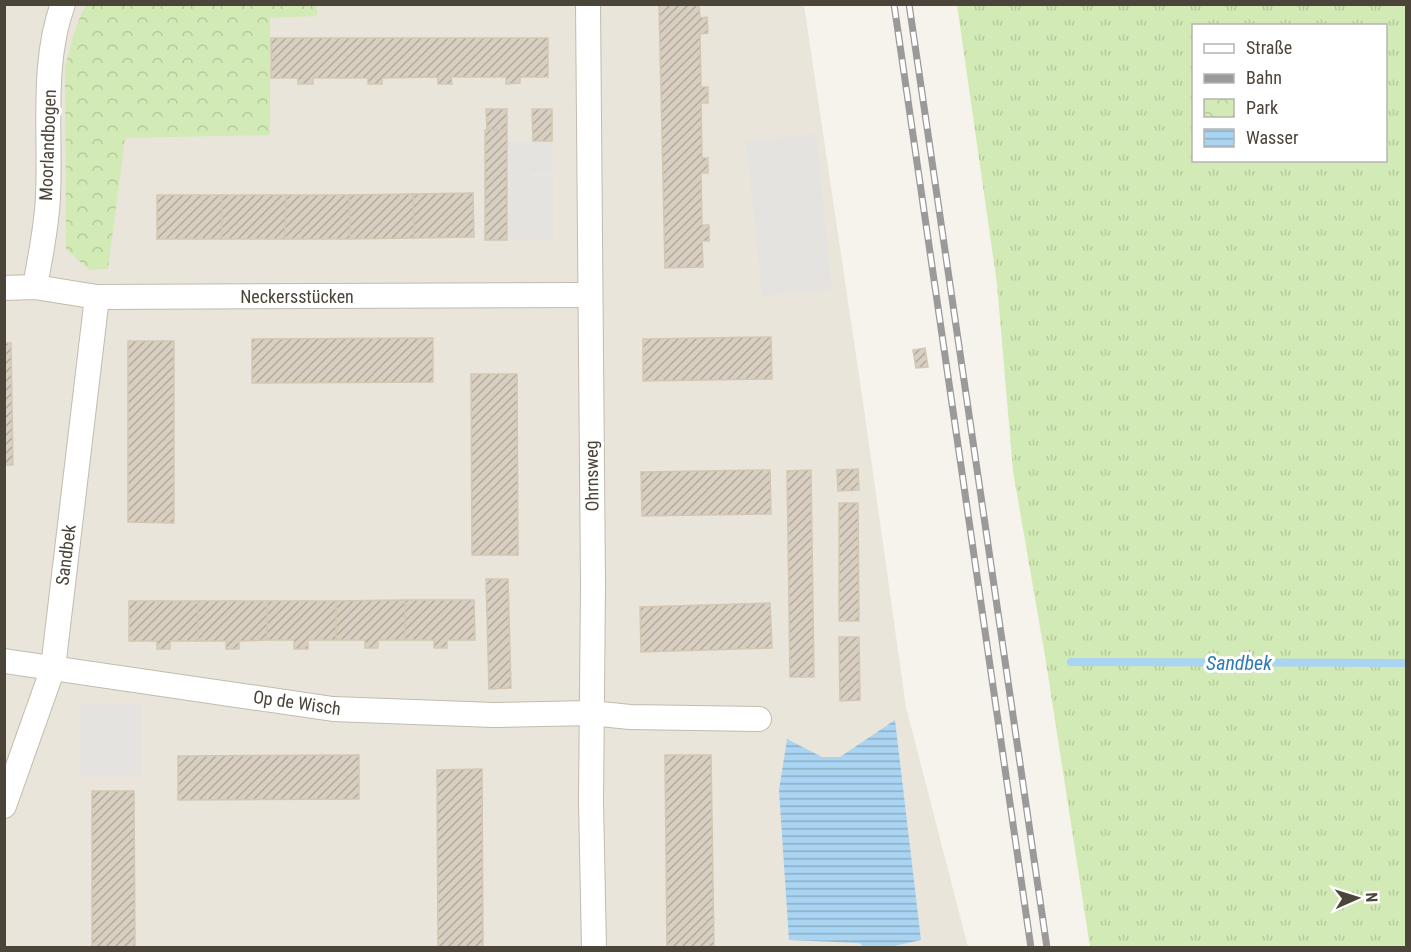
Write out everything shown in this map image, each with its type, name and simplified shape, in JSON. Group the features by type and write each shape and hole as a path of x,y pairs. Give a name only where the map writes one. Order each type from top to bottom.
{"street":[{"name":"Moorlandbogen","path":"35,287 48,198 51,57 58,16 63,4"},
{"name":"Ohrnsweg","path":"588,4 594,948"},
{"name":"Neckersstücken","path":"4,288 35,287 97,297 590,295"},
{"name":"Sandbek","path":"4,806 53,668 97,297"},
{"name":"Op de Wisch","path":"4,661 333,709 494,715 591,714 630,717 759,719"}],"shaded area":[{"path":"5,5 804,5 906,707 968,947 5,948"},
{"path":"816,134 832,289 762,296 746,141"},
{"path":"508,142 552,142 553,173 533,173 532,176 553,176 553,240 509,240"},
{"path":"80,704 141,704 141,776 80,777"}],"green space":[{"path":"87,5 317,5 317,16 270,18 270,135 125,138 108,269 89,270 66,249 65,68 73,36"},
{"path":"957,5 1406,5 1406,947 1090,947 1046,662 1013,471 997,284"}],"water":[{"path":"895,720 921,940 890,947 864,947 859,943 789,940 779,790 787,739 822,757 840,757"}],"building":[{"path":"659,4 699,4 700,18 707,17 708,33 700,34 701,87 708,87 708,103 701,103 702,158 708,158 708,173 701,173 702,225 709,225 709,241 702,241 703,267 665,268"},
{"path":"271,38 548,38 548,77 520,77 520,83 506,84 506,77 451,77 452,84 438,84 438,77 382,78 382,84 368,84 368,78 313,78 313,84 298,84 298,78 271,78"},
{"path":"486,109 507,109 507,130 487,130"},
{"path":"532,109 552,109 552,141 533,141"},
{"path":"485,130 507,130 507,240 485,240"},
{"path":"473,193 474,237 414,238 413,194"},
{"path":"413,194 414,238 350,239 349,195"},
{"path":"157,195 222,195 222,239 157,239"},
{"path":"222,195 286,195 285,239 222,239"},
{"path":"286,195 349,195 350,239 285,239"},
{"path":"771,337 772,379 643,381 643,339"},
{"path":"433,338 433,382 252,383 252,339"},
{"path":"128,341 174,341 174,523 128,522"},
{"path":"4,343 11,343 13,465 4,465"},
{"path":"925,348 928,367 916,368 913,350"},
{"path":"471,374 517,374 518,555 472,555"},
{"path":"858,469 859,490 838,491 837,470"},
{"path":"770,470 771,514 642,516 641,472"},
{"path":"811,470 814,677 790,677 787,471"},
{"path":"839,503 858,503 859,621 839,621"},
{"path":"486,579 508,579 511,688 489,689"},
{"path":"405,600 405,640 378,640 378,648 365,648 365,640 336,640 336,601"},
{"path":"405,600 474,600 475,640 447,640 447,648 434,648 434,640 405,640"},
{"path":"129,601 198,601 198,641 170,641 170,649 157,649 157,641 129,641"},
{"path":"198,601 267,601 267,640 239,641 239,649 226,649 226,641 198,641"},
{"path":"267,601 336,601 336,640 308,640 308,649 294,649 294,640 267,640"},
{"path":"770,603 772,648 641,652 640,607"},
{"path":"839,637 859,637 860,700 840,701"},
{"path":"359,755 359,799 178,800 178,756"},
{"path":"665,755 711,755 714,948 667,948"},
{"path":"482,769 483,948 438,948 437,770"},
{"path":"92,791 134,791 135,948 92,948"}],"waterway":[{"name":"Sandbek","path":"1071,662 1406,663"}],"railway":[{"path":"894,4 1031,948"},
{"path":"909,4 1047,948"}]}
